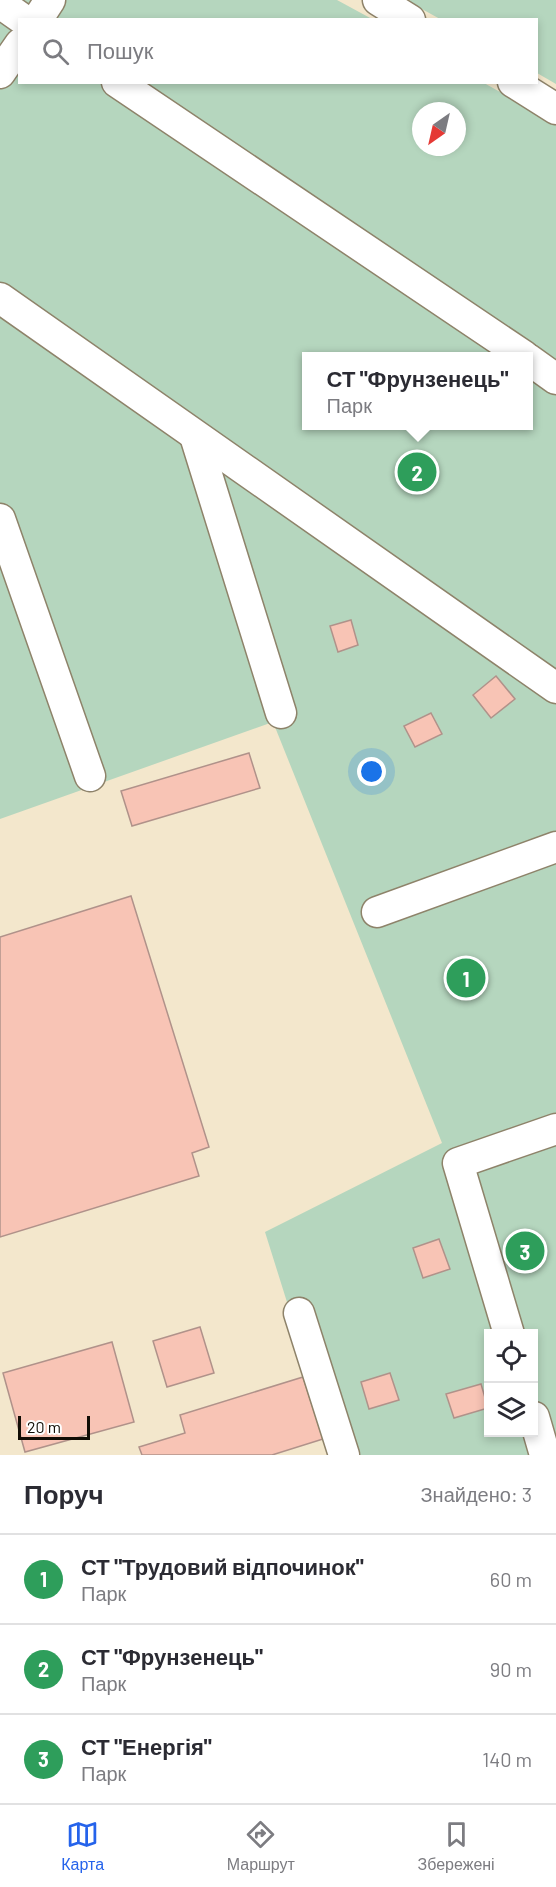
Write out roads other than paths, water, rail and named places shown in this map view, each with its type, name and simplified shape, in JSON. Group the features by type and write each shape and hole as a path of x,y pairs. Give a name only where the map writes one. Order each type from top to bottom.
{"street":[{"path":"38,18 50,0"},
{"path":"378,0 407,18"},
{"path":"0,3 21,18"},
{"path":"0,73 18,47"},
{"path":"120,84 517,352"},
{"path":"516,84 556,109"},
{"path":"0,298 556,688"},
{"path":"533,363 556,379"},
{"path":"195,436 281,713"},
{"path":"0,519 90,776"},
{"path":"377,912 556,847"},
{"path":"508,1329 458,1163 556,1129"},
{"path":"299,1313 344,1455"},
{"path":"538,1431 545,1455"}],"place":[{"name":"СТ \"Фрунзенець\"","path":"417,472"},
{"name":"СТ \"Трудовий відпочинок\"","path":"466,978"},
{"name":"СТ \"Енергія\"","path":"525,1251"}]}
